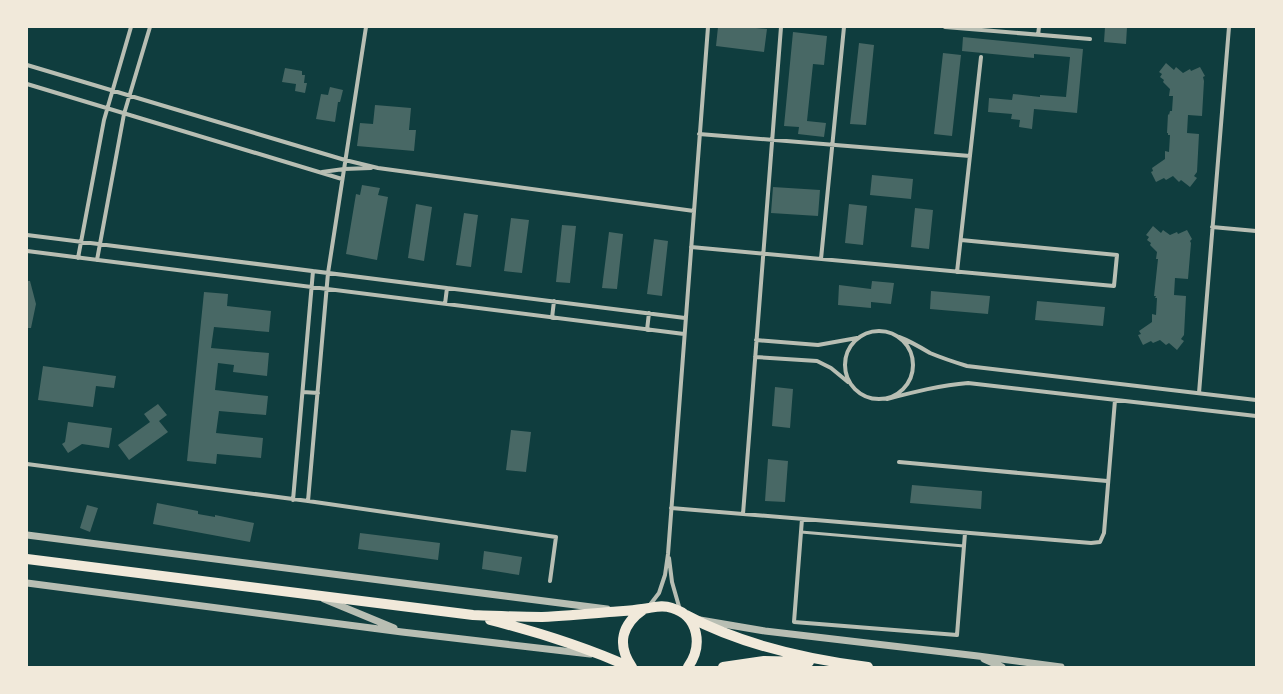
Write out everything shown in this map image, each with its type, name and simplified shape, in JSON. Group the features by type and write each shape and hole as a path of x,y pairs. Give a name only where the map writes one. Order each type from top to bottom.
{"main road":[{"path":"27,559 473,615 542,617 666,606 750,642 830,662 868,667"},
{"path":"631,667 623,648 624,636 631,620 646,608"},
{"path":"681,612 691,623 696,635 696,652 688,667"},
{"path":"473,615 531,630 631,667"},
{"path":"723,667 764,661 830,662"}],"street":[{"path":"78,258 104,120 131,27"},
{"path":"97,260 124,114 150,27"},
{"path":"308,501 328,273 366,27"},
{"path":"646,608 659,593 665,575 668,554 708,27"},
{"path":"743,514 781,27"},
{"path":"821,259 844,27"},
{"path":"945,27 1090,40"},
{"path":"1038,35 1039,27"},
{"path":"1199,393 1229,27"},
{"path":"957,272 981,57"},
{"path":"27,65 345,160 378,168 694,211"},
{"path":"27,84 342,179"},
{"path":"699,134 970,156"},
{"path":"315,171 328,172 344,169 378,168"},
{"path":"1212,227 1256,231"},
{"path":"27,235 685,318"},
{"path":"691,247 1114,286 1117,255 961,240"},
{"path":"27,251 684,334"},
{"path":"294,500 313,271"},
{"path":"445,304 447,288"},
{"path":"552,318 554,301"},
{"path":"647,330 649,313"},
{"path":"756,340 818,345 857,338 867,333 878,331 889,332 912,342 931,353 967,366 1256,400"},
{"path":"888,399 898,394 906,387 911,377 913,366 912,355 907,345 899,337"},
{"path":"849,383 844,371 844,359 849,347 857,338"},
{"path":"755,357 817,361 831,368 856,391 865,397 876,400 888,399 938,387 968,383 1256,416"},
{"path":"303,392 318,393"},
{"path":"671,508 1091,543 1100,542 1104,533 1107,481 1115,400"},
{"path":"899,462 1107,481"},
{"path":"27,464 308,501 556,537 550,581"},
{"path":"802,519 794,622 957,635 966,533"},
{"path":"27,535 623,611"},
{"path":"668,554 672,582 681,612"},
{"path":"27,583 402,632 604,656"},
{"path":"318,596 402,632"},
{"path":"692,618 765,631 1061,667"},
{"path":"978,656 1002,667"}],"lane":[{"path":"801,532 964,546"}],"building":[{"path":"718,27 767,29 764,52 716,46"},
{"path":"1105,27 1127,27 1126,44 1104,42"},
{"path":"793,32 827,36 824,65 813,64 807,121 826,123 824,137 798,134 799,127 784,126"},
{"path":"963,37 1083,49 1077,113 1034,109 1032,129 1019,127 1020,120 1011,119 1012,114 988,112 989,98 1012,100 1013,94 1040,97 1040,95 1066,97 1070,57 1034,54 1034,58 962,51"},
{"path":"859,43 874,45 866,125 850,124"},
{"path":"943,53 961,55 952,136 934,134"},
{"path":"1166,63 1174,70 1176,67 1183,73 1190,69 1191,71 1200,67 1205,76 1203,77 1202,116 1188,115 1187,133 1199,134 1197,172 1194,176 1197,178 1190,187 1181,180 1179,182 1173,176 1166,180 1164,178 1156,182 1151,172 1153,171 1152,168 1165,159 1165,151 1169,152 1170,135 1167,133 1168,114 1169,115 1170,111 1172,111 1173,96 1169,96 1170,89 1163,82 1164,80 1160,77 1162,74 1159,72"},
{"path":"285,68 302,71 302,75 305,75 304,83 307,83 305,93 295,91 296,84 282,82"},
{"path":"330,87 343,90 340,102 338,102 335,122 316,119 321,94 328,95"},
{"path":"375,105 411,108 409,130 416,130 414,151 357,146 360,123 373,124"},
{"path":"872,175 913,179 911,199 870,195"},
{"path":"362,185 380,188 378,195 388,197 377,260 346,254 356,194 360,195"},
{"path":"773,187 820,190 818,216 771,213"},
{"path":"416,204 432,207 424,261 408,258"},
{"path":"849,204 867,206 863,245 845,243"},
{"path":"915,208 933,210 929,249 911,247"},
{"path":"464,213 478,215 471,267 456,265"},
{"path":"511,218 529,220 522,273 504,271"},
{"path":"562,225 576,226 570,283 556,282"},
{"path":"1153,226 1161,233 1163,230 1170,235 1177,232 1178,234 1187,230 1192,239 1190,241 1188,279 1175,278 1174,295 1186,296 1184,335 1181,339 1184,341 1177,350 1169,343 1166,345 1160,340 1153,343 1151,341 1143,345 1138,335 1141,334 1139,331 1152,322 1152,314 1156,315 1157,298 1154,296 1158,259 1156,259 1157,252 1150,245 1151,243 1147,240 1149,237 1146,235"},
{"path":"609,232 623,234 617,289 602,288"},
{"path":"654,239 668,241 662,296 647,294"},
{"path":"27,281 30,281 36,304 31,328 27,328"},
{"path":"872,281 894,283 891,304 871,302 871,308 838,305 839,285 871,289"},
{"path":"931,291 990,296 988,314 930,309"},
{"path":"204,292 228,294 227,306 271,311 269,332 214,327 211,348 269,353 267,376 233,372 234,365 218,363 215,390 268,396 266,415 219,411 216,433 263,438 261,458 217,454 216,464 187,461"},
{"path":"1037,301 1105,307 1103,326 1035,320"},
{"path":"43,366 116,376 114,388 96,386 93,407 38,400"},
{"path":"775,387 793,389 790,428 772,426"},
{"path":"158,404 167,415 159,421 168,432 129,460 118,445 150,422 144,414"},
{"path":"68,422 112,428 109,448 82,444 68,453 62,444 65,442"},
{"path":"511,430 531,432 526,472 506,470"},
{"path":"768,459 788,461 785,502 765,501"},
{"path":"912,485 982,491 981,509 910,503"},
{"path":"157,503 198,511 198,514 215,517 215,515 254,523 250,542 153,524"},
{"path":"87,505 98,508 90,532 80,528"},
{"path":"360,533 440,543 438,560 358,549"},
{"path":"484,551 522,557 519,575 482,569"}]}
